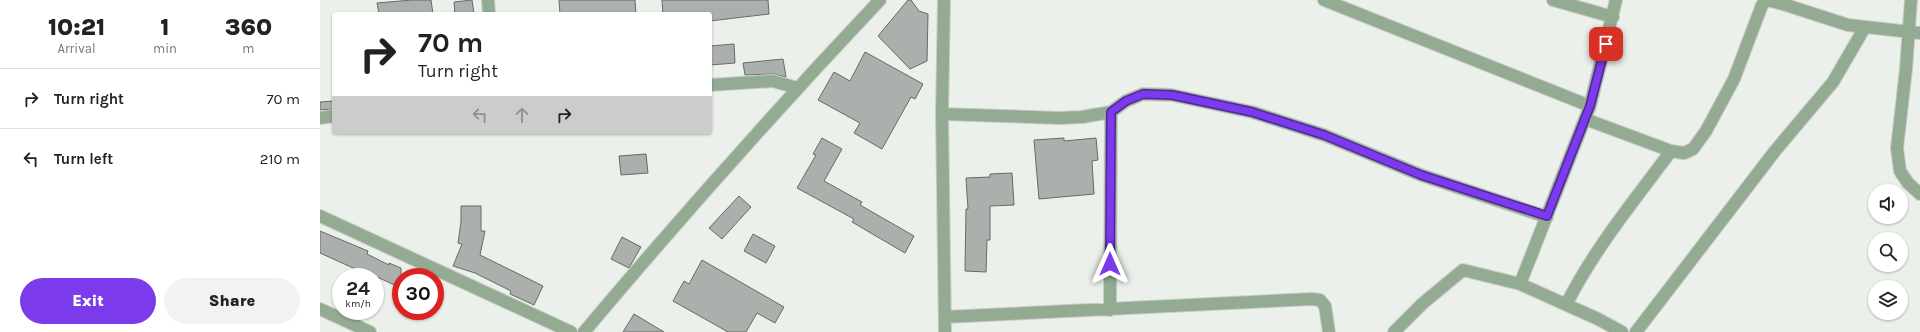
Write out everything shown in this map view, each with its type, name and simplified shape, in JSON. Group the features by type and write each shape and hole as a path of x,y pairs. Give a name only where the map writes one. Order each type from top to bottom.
{"street":[{"path":"488,0 489,12"},
{"path":"591,330 694,202 797,88 880,0"},
{"path":"944,0 942,114 945,332"},
{"path":"1324,0 1590,106"},
{"path":"1553,0 1613,17"},
{"path":"1520,284 1590,106 1616,0"},
{"path":"1585,119 1671,151 1684,153 1692,149 1706,131 1734,79 1762,6 1767,0 1848,25 1920,33"},
{"path":"1911,0 1897,148 1898,164 1908,183 1920,194"},
{"path":"1636,332 1770,158 1833,82 1865,28"},
{"path":"712,85 773,81 797,88"},
{"path":"942,114 1058,118 1082,117 1111,112 1126,101 1143,94 1172,95 1252,112 1324,135 1421,175 1547,216"},
{"path":"1110,310 1111,112"},
{"path":"320,118 332,116"},
{"path":"1566,305 1580,276 1671,151"},
{"path":"320,216 571,332"},
{"path":"1394,332 1422,304 1463,270 1520,284 1598,318 1622,332"},
{"path":"945,317 1311,299 1320,300 1325,306 1329,332"},
{"path":"320,309 370,332"}],"building":[{"path":"431,0 433,12 379,12 377,3"},
{"path":"472,0 474,12 455,12 454,2"},
{"path":"559,0 635,0 636,12 560,12"},
{"path":"662,0 768,0 769,14 712,21 712,12 663,12"},
{"path":"908,0 911,0 919,11 928,14 927,61 910,69 878,36"},
{"path":"734,44 735,63 712,65 712,46"},
{"path":"865,52 923,84 915,99 911,97 882,149 854,133 860,123 818,100 834,72 850,81"},
{"path":"783,59 786,77 773,74 745,75 743,63"},
{"path":"332,101 332,109 320,110 320,102"},
{"path":"822,138 842,149 824,181 862,202 860,205 914,236 905,253 852,222 854,219 797,188 816,155 813,154"},
{"path":"1064,138 1064,141 1096,138 1098,160 1092,161 1094,194 1039,199 1034,140"},
{"path":"646,154 648,173 621,175 619,156"},
{"path":"1012,173 1014,205 990,206 990,240 987,240 986,272 965,271 966,209 968,209 966,178 990,177 990,174"},
{"path":"739,196 751,207 722,239 709,228"},
{"path":"461,206 481,206 481,231 485,231 480,255 543,286 534,305 510,294 511,291 475,273 453,266 462,244 458,243 461,222"},
{"path":"320,231 368,251 367,254 389,265 389,263 401,268 392,268 392,284 384,280 384,268 353,268 320,253"},
{"path":"753,234 775,246 766,263 744,251"},
{"path":"622,237 641,247 629,268 611,259"},
{"path":"702,260 784,307 775,323 757,313 746,332 728,332 673,301 684,281 689,284"},
{"path":"634,314 664,332 623,332"}],"route":[{"path":"1110,264 1111,112 1126,101 1143,94 1172,95 1252,112 1324,135 1421,175 1547,216 1590,106 1606,44"}]}
